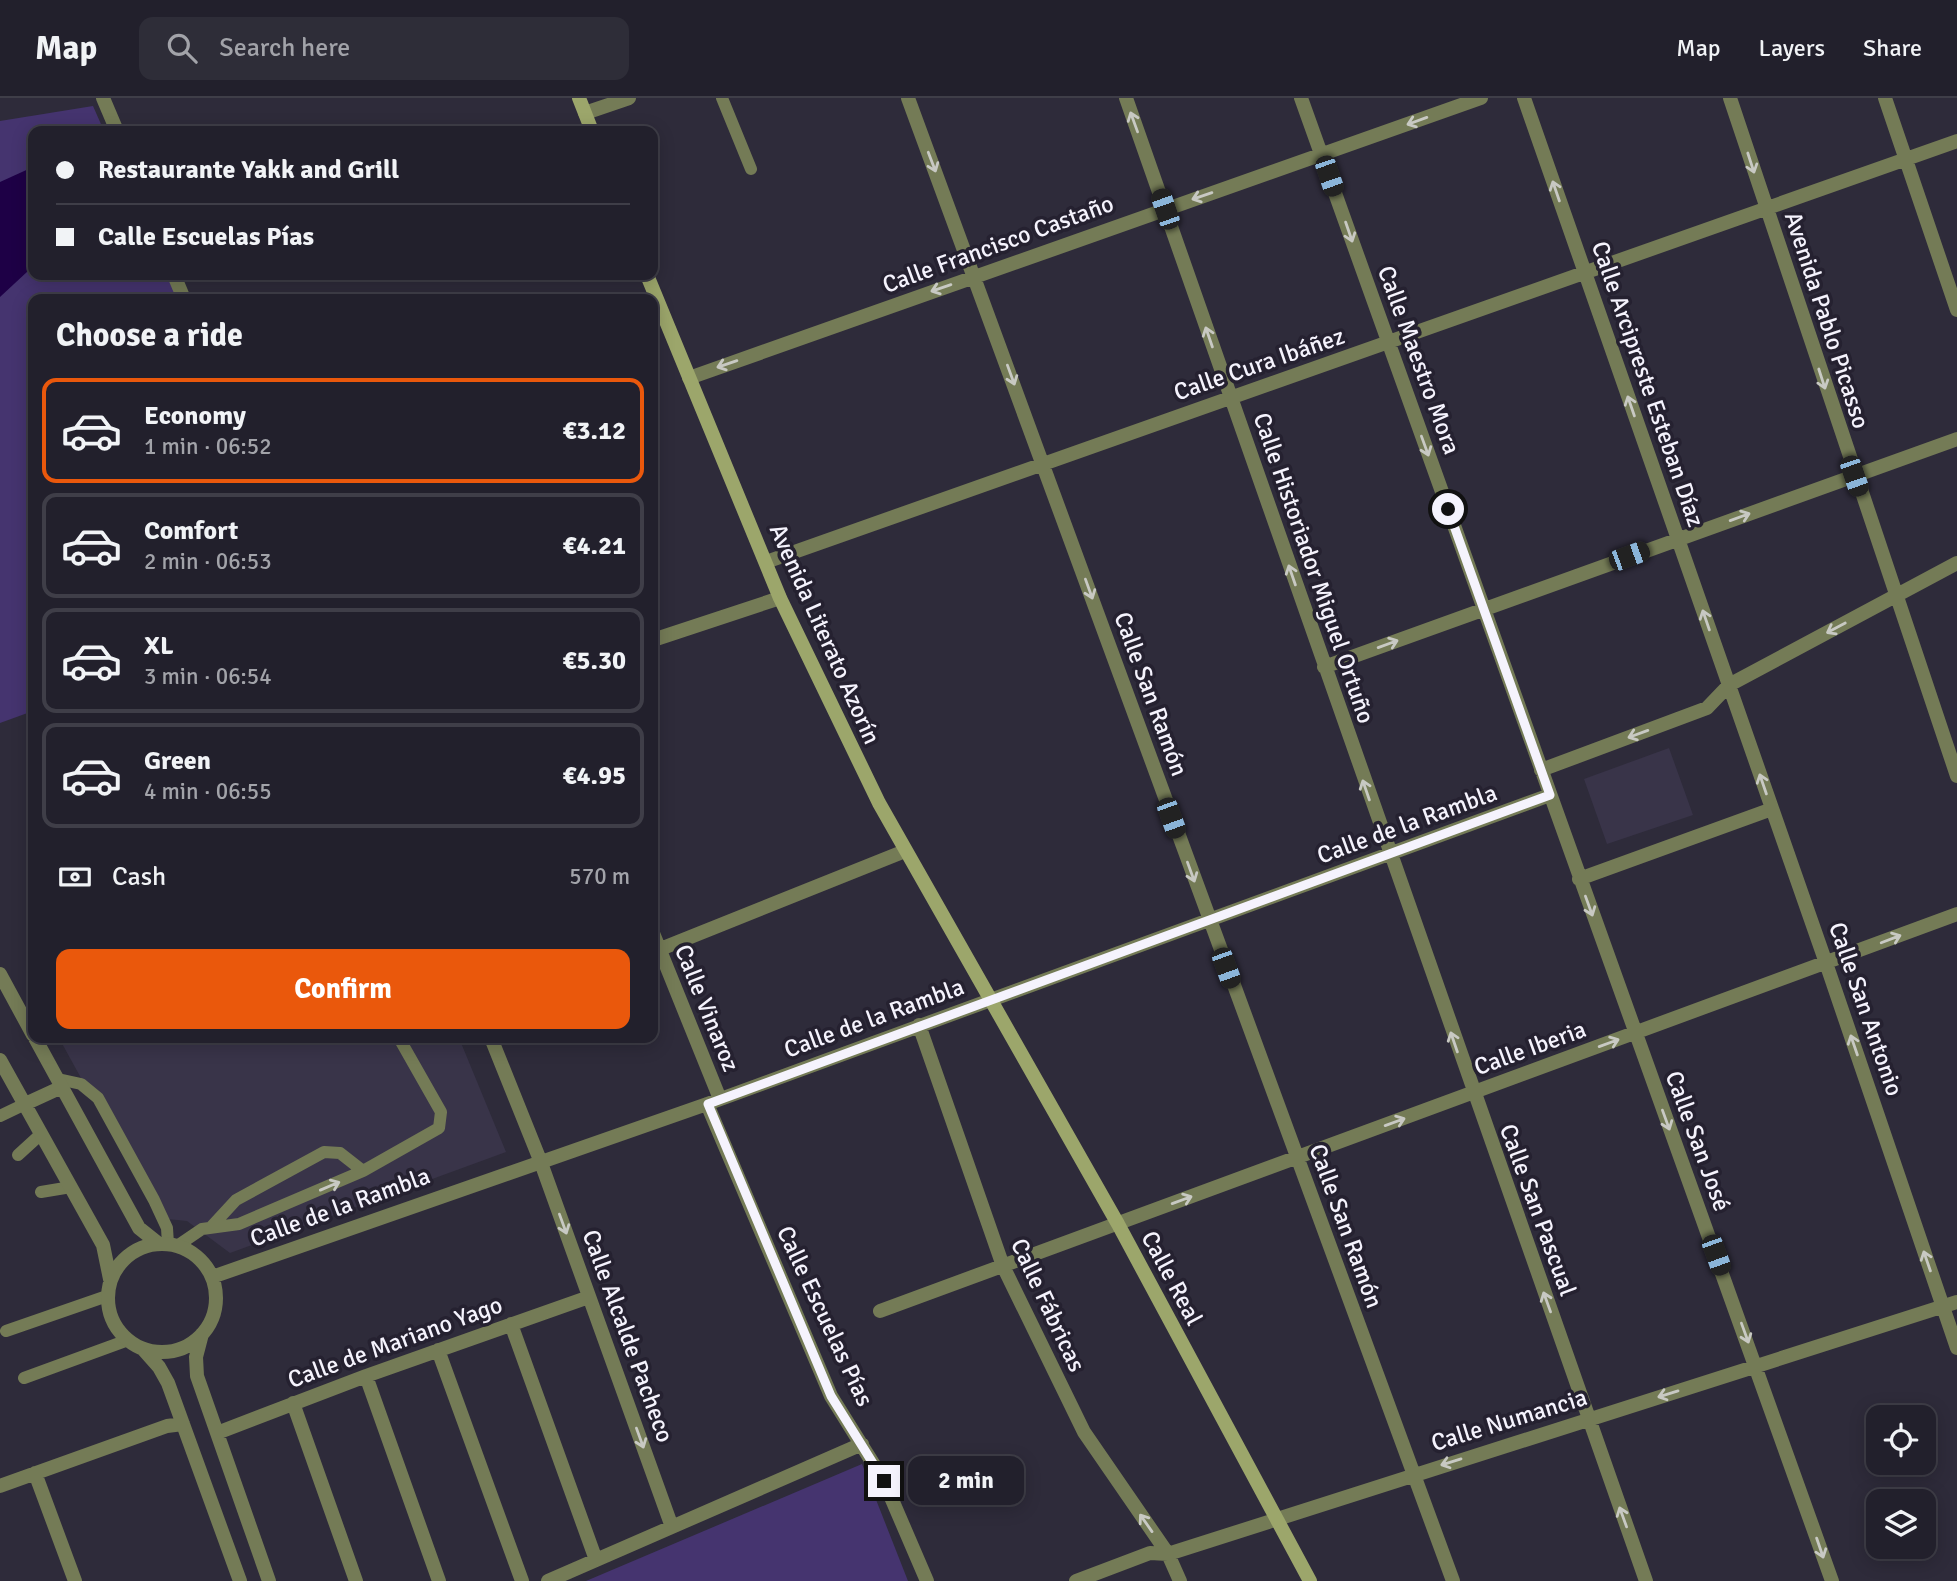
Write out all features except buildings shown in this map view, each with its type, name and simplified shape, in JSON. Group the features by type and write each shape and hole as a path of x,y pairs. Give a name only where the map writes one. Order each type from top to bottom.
{"main road":[{"path":"582,103 590,126"},
{"name":"Avenida Literato Azorín","path":"658,302 780,598 852,750 905,851 991,998"},
{"name":"Calle Real","path":"991,998 1118,1224 1310,1581"}],"street":[{"path":"103,98 115,126"},
{"path":"582,103 629,98"},
{"name":"Calle San Ramón","path":"908,98 1453,1581"},
{"name":"Calle Historiador Miguel Ortuño","path":"1126,98 1389,855"},
{"name":"Calle Maestro Mora","path":"1301,98 1550,795"},
{"name":"Calle Francisco Castaño","path":"689,378 1481,98"},
{"name":"Calle Arcipreste Esteban Díaz","path":"1524,98 1729,685"},
{"name":"Avenida Pablo Picasso","path":"1730,98 1854,476 1957,776"},
{"path":"1885,98 1957,310"},
{"name":"Calle Cura Ibáñez","path":"766,562 1957,141"},
{"path":"1324,667 1957,439"},
{"path":"1541,770 1707,708 1729,685 1957,562"},
{"path":"658,638 780,598"},
{"name":"Calle San Antonio","path":"1729,685 1826,963 1950,1304 1957,1348"},
{"name":"Calle de la Rambla","path":"212,1277 714,1101 1550,795"},
{"name":"Calle San José","path":"1550,795 1832,1581"},
{"path":"1579,879 1772,809"},
{"path":"658,950 905,851"},
{"name":"Calle San Pascual","path":"1389,855 1646,1581"},
{"name":"Calle Iberia","path":"880,1311 1957,914"},
{"name":"Calle Vinaroz","path":"658,956 714,1101"},
{"path":"0,975 28,1020"},
{"name":"Calle Fábricas","path":"919,1026 1003,1266 1084,1432 1168,1554 1181,1581"},
{"path":"41,1043 60,1083 139,1228 204,1263 212,1277 215,1307 202,1334 196,1357 197,1376 269,1581"},
{"name":"Calle Alcalde Pacheco","path":"493,1043 540,1160 673,1527"},
{"path":"0,1060 103,1245 110,1279 107,1296 109,1313 116,1328 128,1340 143,1349 158,1352 174,1351 190,1345 202,1334"},
{"path":"25,1104 60,1083"},
{"name":"Calle Escuelas Pías","path":"714,1101 831,1396 894,1501 927,1581"},
{"path":"110,1279 129,1254 168,1244"},
{"name":"Calle de Mariano Yago","path":"217,1433 366,1376 589,1297"},
{"name":"Calle Numancia","path":"1076,1581 1150,1553 1168,1554 1950,1304"},
{"path":"511,1324 596,1560"},
{"path":"143,1349 168,1382 240,1581"},
{"path":"438,1350 523,1581"},
{"path":"366,1376 439,1581"},
{"path":"293,1403 356,1581"},
{"path":"0,1486 167,1426 183,1424"},
{"path":"548,1581 862,1444"},
{"path":"35,1473 75,1581"}],"lane":[{"path":"722,98 751,169"},
{"path":"60,1083 81,1084 98,1098 155,1200 167,1228 168,1244 212,1226 239,1224 363,1171 432,1134 442,1122 441,1112 402,1043"},
{"path":"0,1116 25,1104"},
{"path":"18,1156 41,1134"},
{"path":"212,1226 236,1200 324,1152 340,1153 363,1171"},
{"path":"41,1192 71,1187"},
{"path":"6,1331 107,1296"},
{"path":"24,1378 128,1340"}],"shaded area":[{"path":"93,106 102,126 28,126 28,280 169,280 176,294 28,294 28,713 0,723 0,121"},
{"path":"28,169 28,271 0,297 0,182"},
{"path":"1669,748 1693,815 1607,844 1584,779"},
{"path":"62,1043 461,1043 506,1152 230,1253 187,1221 158,1218"},
{"path":"862,1464 908,1581 586,1581"}],"route":[{"path":"884,1481 831,1396 794,1314 708,1104 1550,795 1448,509"}]}
